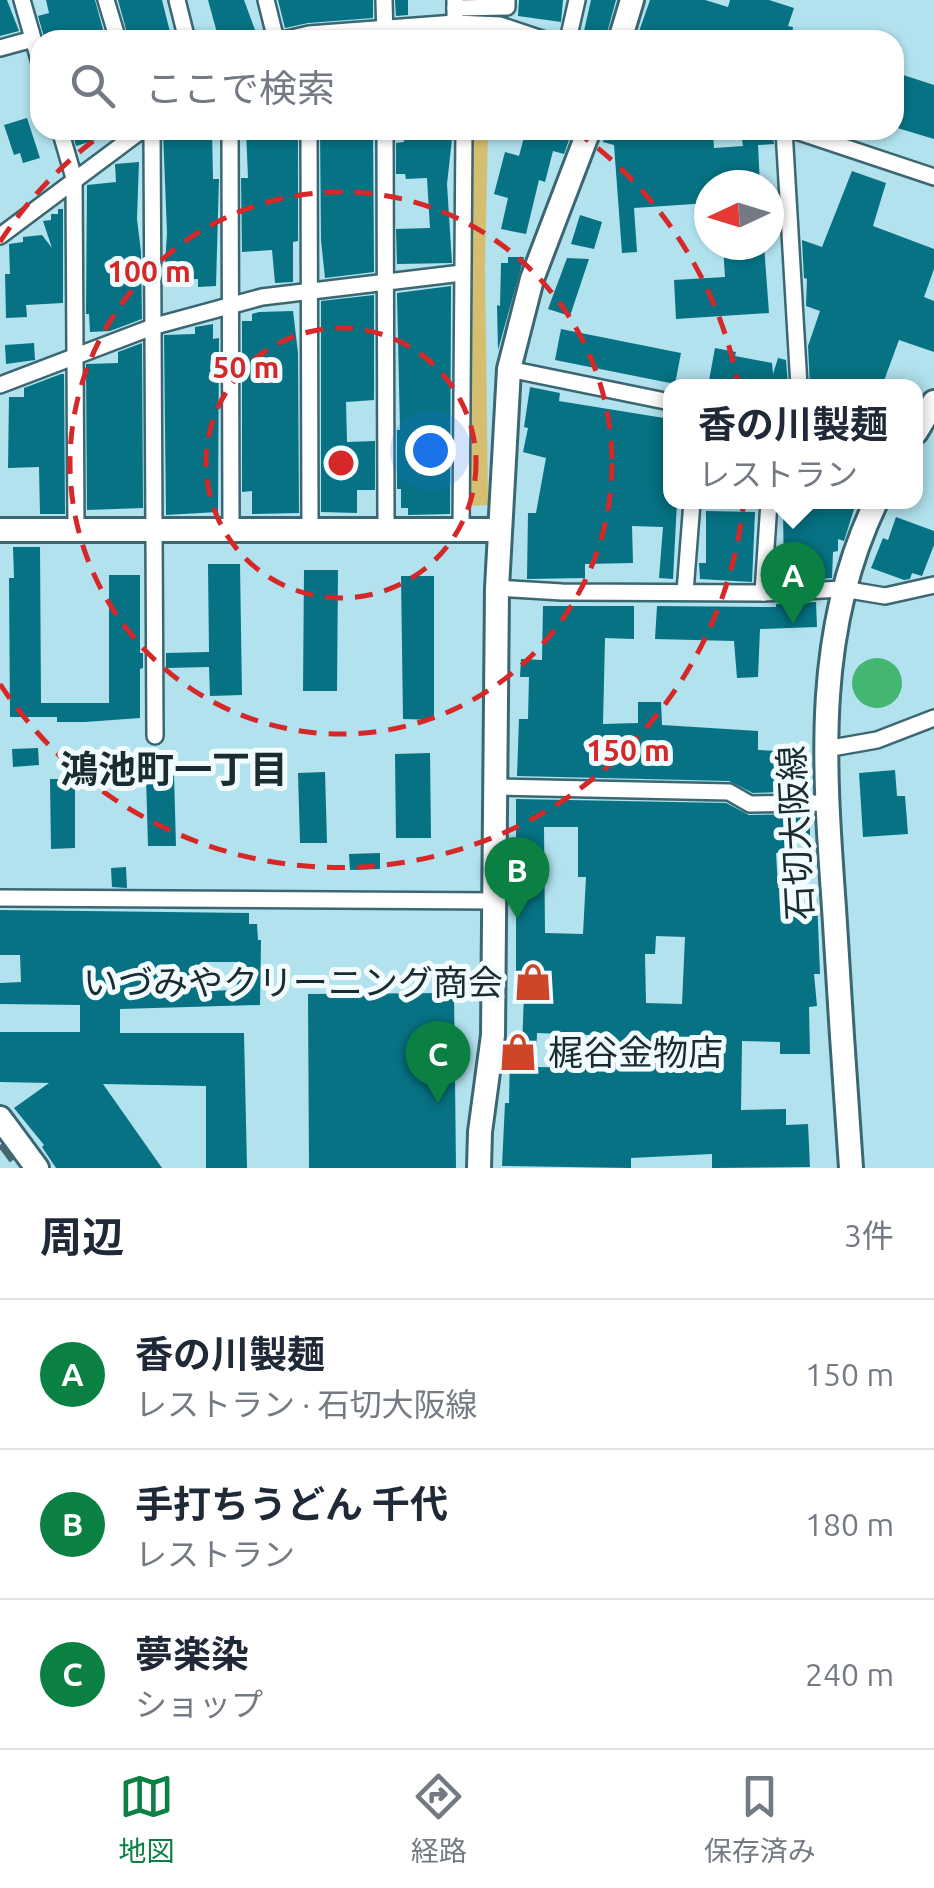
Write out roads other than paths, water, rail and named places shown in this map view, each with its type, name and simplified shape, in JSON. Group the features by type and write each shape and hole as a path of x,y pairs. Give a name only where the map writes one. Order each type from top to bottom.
{"street":[{"path":"22,0 30,30"},
{"path":"106,0 115,30"},
{"path":"177,0 184,30"},
{"path":"266,0 276,30"},
{"path":"384,0 384,30"},
{"path":"400,30 455,10 506,6 507,0"},
{"path":"570,30 578,0"},
{"path":"623,30 632,0"},
{"path":"455,10 513,30"},
{"path":"0,48 30,40"},
{"path":"63,140 74,178 76,530"},
{"path":"0,236 128,140"},
{"path":"152,140 156,736"},
{"path":"230,140 231,530"},
{"path":"309,140 310,530"},
{"path":"385,140 386,530"},
{"path":"461,531 464,140"},
{"path":"480,1168 480,1132 493,1035 497,588 509,369 532,280 585,140"},
{"path":"785,140 798,379"},
{"path":"822,140 934,178"},
{"path":"0,385 155,326 262,296 462,273"},
{"path":"509,369 663,401"},
{"path":"684,592 691,509"},
{"path":"763,593 768,509"},
{"name":"石切大阪線","path":"851,1168 828,802 827,690 844,589 873,509"},
{"path":"0,530 500,530"},
{"path":"497,588 763,593 844,589 884,596 934,584"},
{"path":"826,750 876,740 934,718"},
{"path":"494,787 729,792 750,804 828,802"},
{"path":"0,898 495,901"},
{"path":"0,1118 37,1168"}],"railway":[{"path":"0,1145 17,1168"}],"place":[{"name":"香の川製麺","path":"793,624"},
{"name":"手打ちうどん 千代","path":"517,919"},
{"name":"いづみやクリーニング商会","path":"533,982"},
{"name":"梶谷金物店","path":"518,1052"},
{"name":"夢楽染","path":"438,1103"}],"district":[{"name":"鴻池町一丁目","path":"174,769"}]}
